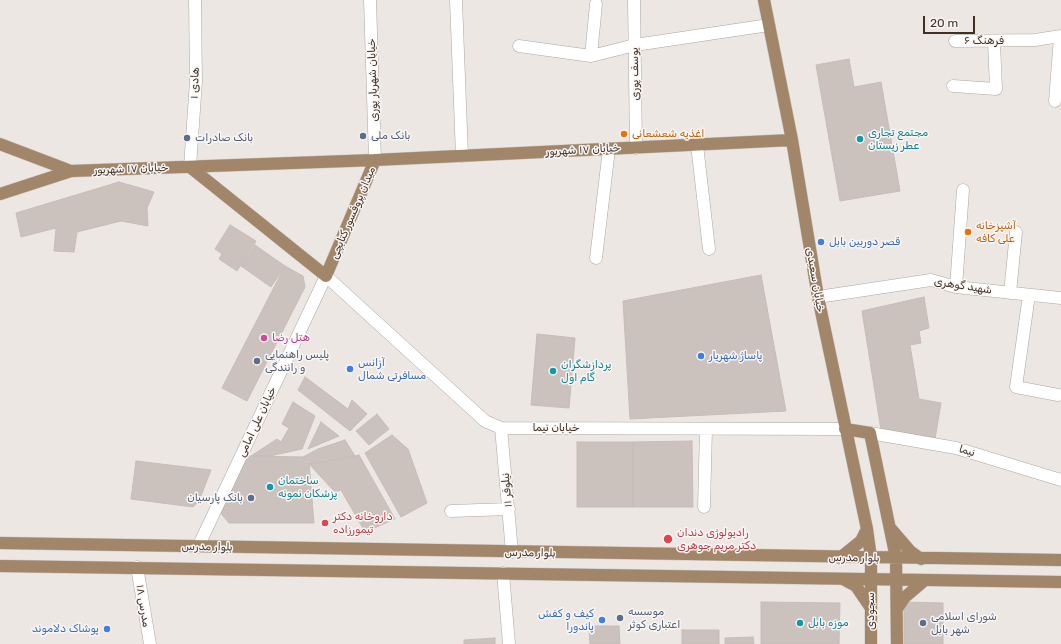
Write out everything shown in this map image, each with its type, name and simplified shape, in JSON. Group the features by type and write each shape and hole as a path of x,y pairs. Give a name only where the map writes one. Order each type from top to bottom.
{"main road":[{"name":"خیابان سعیدی","path":"764,0 792,140 818,297 866,529 870,558"},
{"name":"خیابان ۱۷ شهریور","path":"375,160 792,140"},
{"path":"0,144 71,171"},
{"name":"میدان پروفسور کتابچی","path":"375,160 326,276 190,167 375,160"},
{"name":"خیابان ۱۷ شهریور","path":"71,171 190,167"},
{"path":"0,194 71,171"},
{"path":"845,429 870,433 896,558 897,644"},
{"path":"889,526 900,541 921,559"},
{"path":"840,558 861,541 866,529"},
{"name":"بلوار مدرس","path":"0,543 840,558 1061,560"},
{"name":"سجودی","path":"870,558 872,610 871,644"},
{"path":"1007,560 1007,581"},
{"name":"بلوار مدرس","path":"0,566 1061,582"},
{"path":"842,579 856,586 872,610"},
{"path":"897,609 905,597 925,580"}],"street":[{"name":"هادی ۱","path":"190,167 196,80 195,0"},
{"name":"خیابان شهریار پوری","path":"370,0 375,160"},
{"path":"456,0 462,156"},
{"name":"یوسف پوری","path":"634,0 636,148"},
{"path":"591,56 596,4"},
{"path":"519,46 591,56 635,45 769,25"},
{"path":"1055,100 1060,63 1061,36"},
{"name":"فرهنگ ۶","path":"956,41 994,42 1061,36"},
{"path":"953,86 996,89 994,42"},
{"path":"697,145 709,249"},
{"path":"596,258 609,149"},
{"path":"956,286 963,190"},
{"path":"1010,293 1016,232"},
{"name":"خیابان نیما","path":"326,276 485,421 501,428 845,429"},
{"name":"خیابان علی امامی","path":"198,547 326,276"},
{"name":"شهید گوهری","path":"818,297 931,280 956,286 1061,298"},
{"path":"1029,295 1016,387 1058,395"},
{"name":"نیلوفر ۱۱","path":"501,428 512,552"},
{"path":"704,507 706,429"},
{"name":"نیما","path":"870,433 956,448 1061,480"},
{"path":"451,511 509,509"},
{"name":"مدرس ۱۸","path":"137,567 150,644"},
{"path":"503,573 509,644"}],"building":[{"name":"مجتمع تجاری عطر زیستان","path":"849,59 854,87 881,82 900,191 840,201 816,65"},
{"path":"119,182 154,192 147,208 148,226 121,221 77,232 74,252 54,251 56,228 21,237 16,213"},
{"path":"230,225 256,241 237,271 219,259 222,254 215,249"},
{"path":"255,245 285,266 271,287 241,266"},
{"name":"هتل رضا","path":"285,266 303,276 305,287 247,401 222,388"},
{"name":"پاساژ شهریار","path":"761,275 786,411 630,419 623,301"},
{"path":"924,297 929,328 919,331 921,343 910,345 919,399 941,403 935,439 881,430 862,311"},
{"name":"پردازشگران گام اول","path":"537,334 575,338 569,408 531,405"},
{"path":"305,377 348,409 352,400 367,414 350,431 298,390"},
{"path":"293,402 315,416 302,449 270,456 251,456 277,439 281,442 289,428 282,424"},
{"path":"377,414 389,429 369,445 356,431"},
{"path":"321,422 339,436 308,449"},
{"path":"392,435 408,449 427,503 401,517 365,453"},
{"path":"345,440 355,456 309,464 303,457 318,449"},
{"path":"692,441 693,507 633,507 633,442"},
{"path":"577,442 633,442 633,507 577,507"},
{"path":"359,455 395,519 365,532 341,490 335,492 309,464"},
{"name":"ساختمان پزشکان نمونه","path":"244,456 303,457 309,462 314,523 229,523 219,511"},
{"path":"136,461 211,470 199,501 193,507 131,499"},
{"name":"موزه بابل","path":"761,602 840,603 839,644 761,644"},
{"name":"شورای اسلامی شهر بابل","path":"904,602 943,603 943,644 904,644"},
{"path":"589,626 619,626 620,644 590,644"},
{"path":"682,630 719,630 719,644 682,644"},
{"path":"753,637 754,644 725,644 725,638"},
{"path":"495,638 495,644 464,644 464,640"}],"place":[{"name":"اغذیه شعشعانی","path":"624,134"},
{"name":"بانک ملی","path":"363,136"},
{"name":"بانک صادرات","path":"187,138"},
{"name":"مجتمع تجاری عطر زیستان","path":"860,139"},
{"name":"آشپزخانه علی کافه","path":"968,232"},
{"name":"قصر دوربین بابل","path":"821,242"},
{"name":"هتل رضا","path":"264,338"},
{"name":"پاساژ شهریار","path":"701,356"},
{"name":"پلیس راهنمایی و رانندگی","path":"257,361"},
{"name":"آزانس مسافرتی شمال","path":"350,369"},
{"name":"پردازشگران گام اول","path":"553,371"},
{"name":"ساختمان پزشکان نمونه","path":"270,487"},
{"name":"بانک پارسیان","path":"251,498"},
{"name":"داروخانه دکتر تیمورزاده","path":"325,523"},
{"name":"رادیولوژی دندان دکتر مریم جوهری","path":"668,539"},
{"name":"موسسه اعتباری کوثر","path":"620,618"},
{"name":"کیف و کفش پاندورا","path":"602,620"},
{"name":"موزه بابل","path":"800,623"},
{"name":"شورای اسلامی شهر بابل","path":"923,623"},
{"name":"پوشاک دلاموند","path":"107,629"}]}
